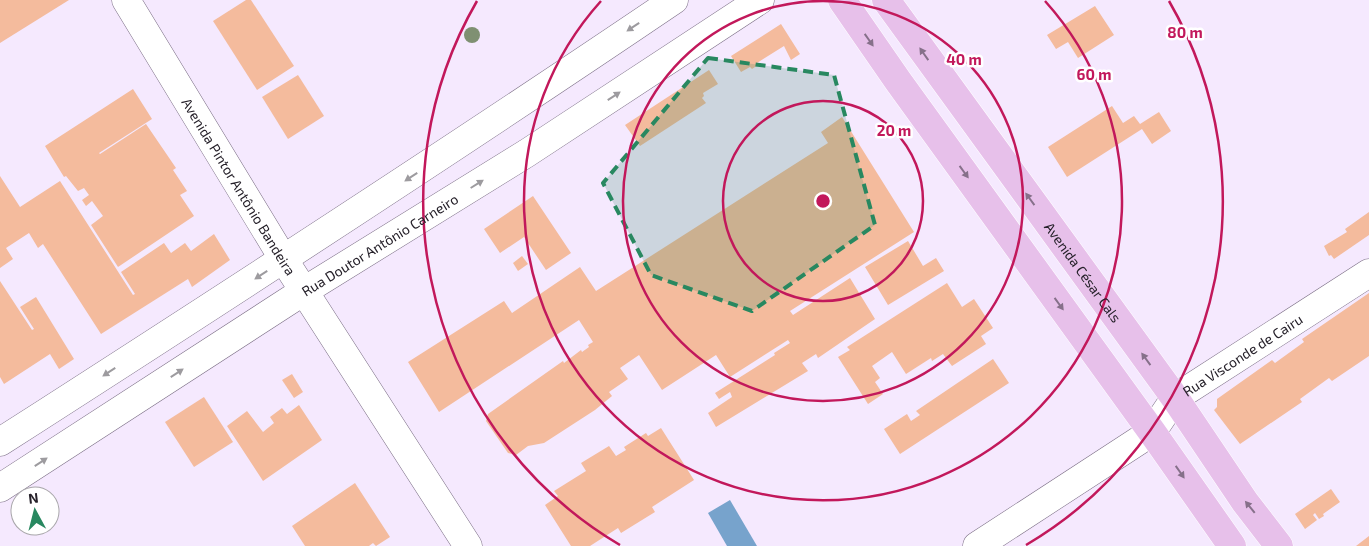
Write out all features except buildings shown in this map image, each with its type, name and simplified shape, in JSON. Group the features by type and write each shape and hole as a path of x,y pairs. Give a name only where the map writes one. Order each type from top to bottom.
{"main road":[{"path":"842,0 898,81 1152,432 1232,546"},
{"name":"Avenida César Cals","path":"886,0 1175,398 1245,502 1279,546"}],"street":[{"name":"Avenida Pintor Antônio Bandeira","path":"126,0 284,260 468,546"},
{"path":"0,442 284,260 503,116 674,0"},
{"name":"Rua Doutor Antônio Carneiro","path":"0,488 304,291 527,153 760,0"},
{"path":"503,116 527,153"},
{"name":"Rua Visconde de Cairu","path":"977,546 1152,432 1175,398 1369,272"}],"highlighted area":[{"path":"708,58 834,75 875,225 752,311 651,275 603,183"}],"water":[{"path":"730,500 757,546 727,546 708,513"}]}
